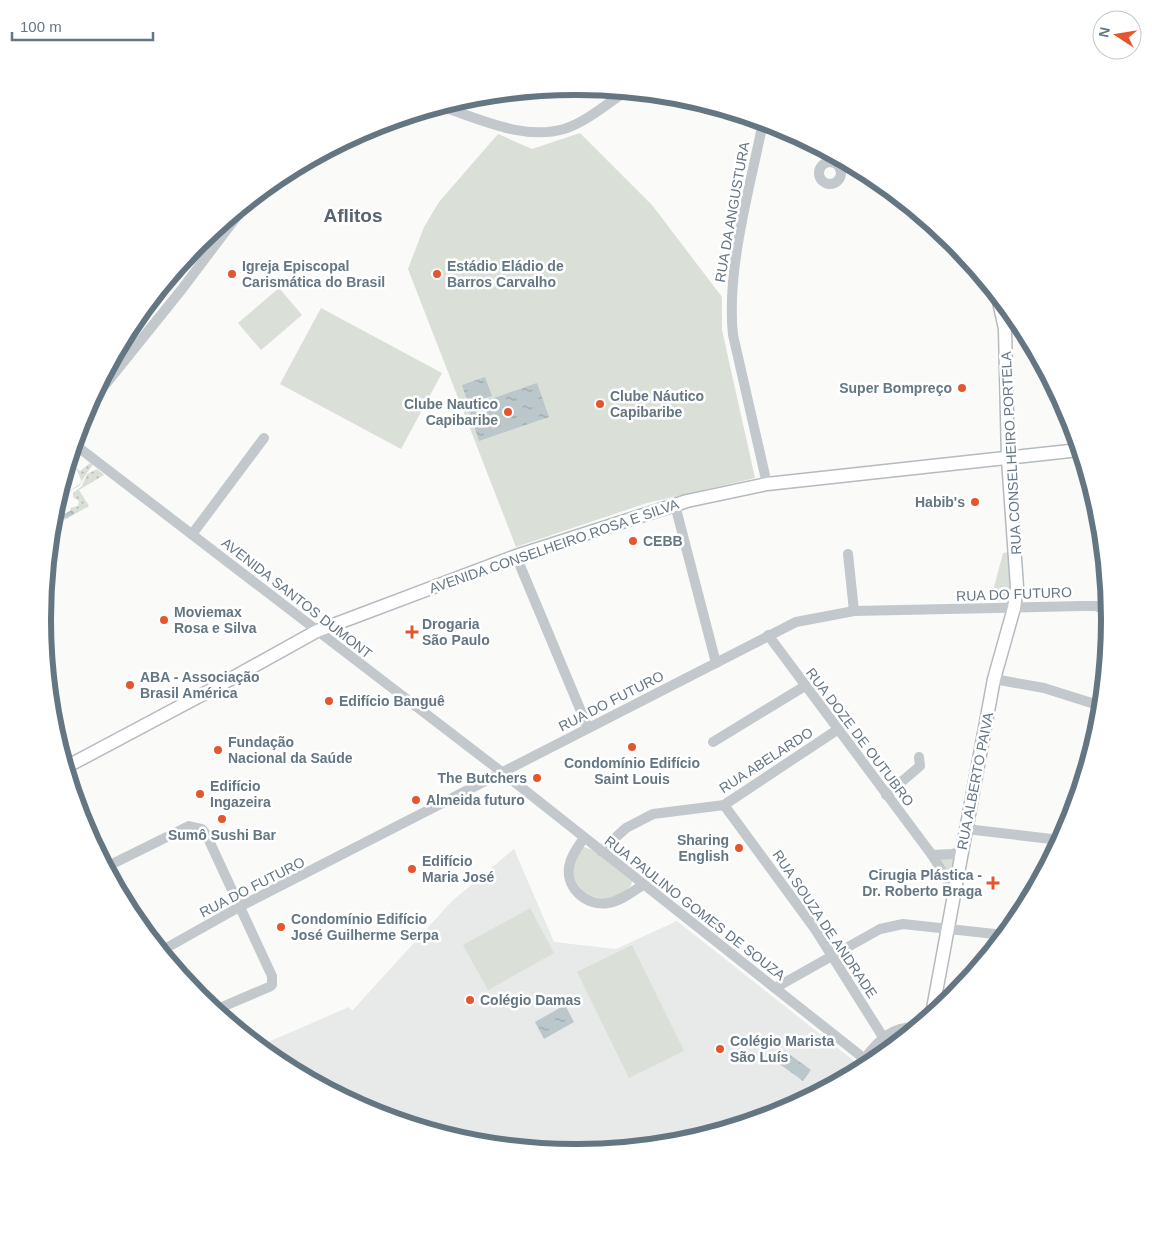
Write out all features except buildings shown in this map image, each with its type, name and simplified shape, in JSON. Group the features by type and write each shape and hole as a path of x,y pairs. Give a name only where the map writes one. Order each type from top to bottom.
{"main road":[{"name":"RUA CONSELHEIRO PORTELA","path":"1002,313 1005,329 1008,459 1017,587 1014,608"},
{"name":"AVENIDA CONSELHEIRO ROSA E SILVA","path":"71,761 209,691 318,631 516,556 675,505 767,484 1073,451"},
{"name":"RUA ALBERTO PAIVA","path":"934,1003 994,679 1014,608"}],"street":[{"path":"453,110 514,129 533,133 549,132 565,129 579,122 617,97"},
{"name":"RUA DA ANGUSTURA","path":"762,129 733,276 731,313 733,335 767,484"},
{"path":"109,380 231,224"},
{"path":"1005,329 1012,327"},
{"path":"193,533 264,438"},
{"name":"AVENIDA SANTOS DUMONT","path":"80,448 193,533 503,774"},
{"path":"675,505 716,663"},
{"path":"848,554 854,612"},
{"path":"516,556 588,728"},
{"name":"RUA DO FUTURO","path":"167,948 241,906 503,774 588,728 768,636 809,618 854,612 1082,606 1101,608"},
{"name":"RUA DOZE DE OUTUBRO","path":"768,636 932,855 954,891"},
{"path":"994,679 1044,688 1094,704"},
{"path":"713,742 805,686"},
{"name":"RUA ABELARDO","path":"600,851 626,828 653,814 724,805 837,730"},
{"path":"886,795 920,766 920,757"},
{"name":"RUA PAULINO GOMES DE SOUZA","path":"503,774 583,839 864,1058"},
{"name":"RUA SOUZA DE ANDRADE","path":"724,805 775,872 831,954 882,1037"},
{"path":"112,864 180,829 196,826 206,834 241,906 273,982 269,987 222,1007"},
{"path":"966,829 1053,839"},
{"path":"583,839 572,856 568,871 572,885 585,899 603,904 610,903 643,885"},
{"path":"932,855 952,854 962,851"},
{"path":"775,988 831,954 880,929 903,924 996,934"},
{"path":"873,1052 882,1037 905,1028"}],"shaded area":[{"name":"Clube Náutico Capibaribe","path":"580,133 652,205 722,297 722,330 755,478 647,503 516,547 408,269 424,227 439,202 498,134 532,149"},
{"path":"279,288 302,315 261,350 238,323"},
{"path":"321,308 442,373 401,449 280,384"},
{"path":"90,463 93,465 82,482 76,468 80,471"},
{"path":"97,469 104,475 79,490 89,506 60,522 73,514 70,508 78,506 79,501 73,497 73,493 82,486 87,474"},
{"path":"1010,552 1013,578 1009,597 1005,600 990,602 1003,553"},
{"path":"584,847 593,850 632,881 631,886 616,896 603,898 591,895 581,888 575,878 572,867 575,856"},
{"path":"514,849 554,942 616,949 677,921 857,1063 808,1090 777,1104 712,1126 644,1140 576,1144 542,1143 474,1134 407,1116 344,1090 284,1056 266,1043 349,1007 352,1011 452,901"},
{"path":"962,850 955,891 932,855"},
{"path":"530,908 554,953 488,990 463,945"},
{"path":"632,945 684,1051 629,1078 577,972"},
{"path":"897,1034 881,1047 885,1041"}],"water":[{"path":"485,377 492,396 468,403 462,385"},
{"name":"Clube Nautico Capibaribe","path":"537,383 549,417 479,441 468,407"},
{"path":"72,510 74,514 60,521 61,515"},
{"path":"565,1005 574,1022 544,1039 535,1022"},
{"path":"782,1049 811,1070 803,1081 774,1060"}],"place":[{"name":"Igreja Episcopal Carismática do Brasil","path":"232,274"},
{"name":"Estádio Eládio de Barros Carvalho","path":"437,274"},
{"name":"Super Bompreço","path":"962,388"},
{"name":"Clube Náutico Capibaribe","path":"600,404"},
{"name":"Clube Nautico Capibaribe","path":"508,412"},
{"name":"Habib's","path":"975,502"},
{"name":"CEBB","path":"633,541"},
{"name":"Moviemax Rosa e Silva","path":"164,620"},
{"name":"Drogaria São Paulo","path":"412,632"},
{"name":"ABA - Associação Brasil América","path":"130,685"},
{"name":"Edifício Banguê","path":"329,701"},
{"name":"Condomínio Edifício Saint Louis","path":"632,747"},
{"name":"Fundação Nacional da Saúde","path":"218,750"},
{"name":"The Butchers","path":"537,778"},
{"name":"Edifício Ingazeira","path":"200,794"},
{"name":"Almeida futuro","path":"416,800"},
{"name":"Sumô Sushi Bar","path":"222,819"},
{"name":"Sharing English","path":"739,848"},
{"name":"Edifício Maria José","path":"412,869"},
{"name":"Cirugia Plástica - Dr. Roberto Braga","path":"993,883"},
{"name":"Condomínio Edifício José Guilherme Serpa","path":"281,927"},
{"name":"Colégio Damas","path":"470,1000"},
{"name":"Colégio Marista São Luís","path":"720,1049"}],"district":[{"name":"Aflitos","path":"353,215"}]}
